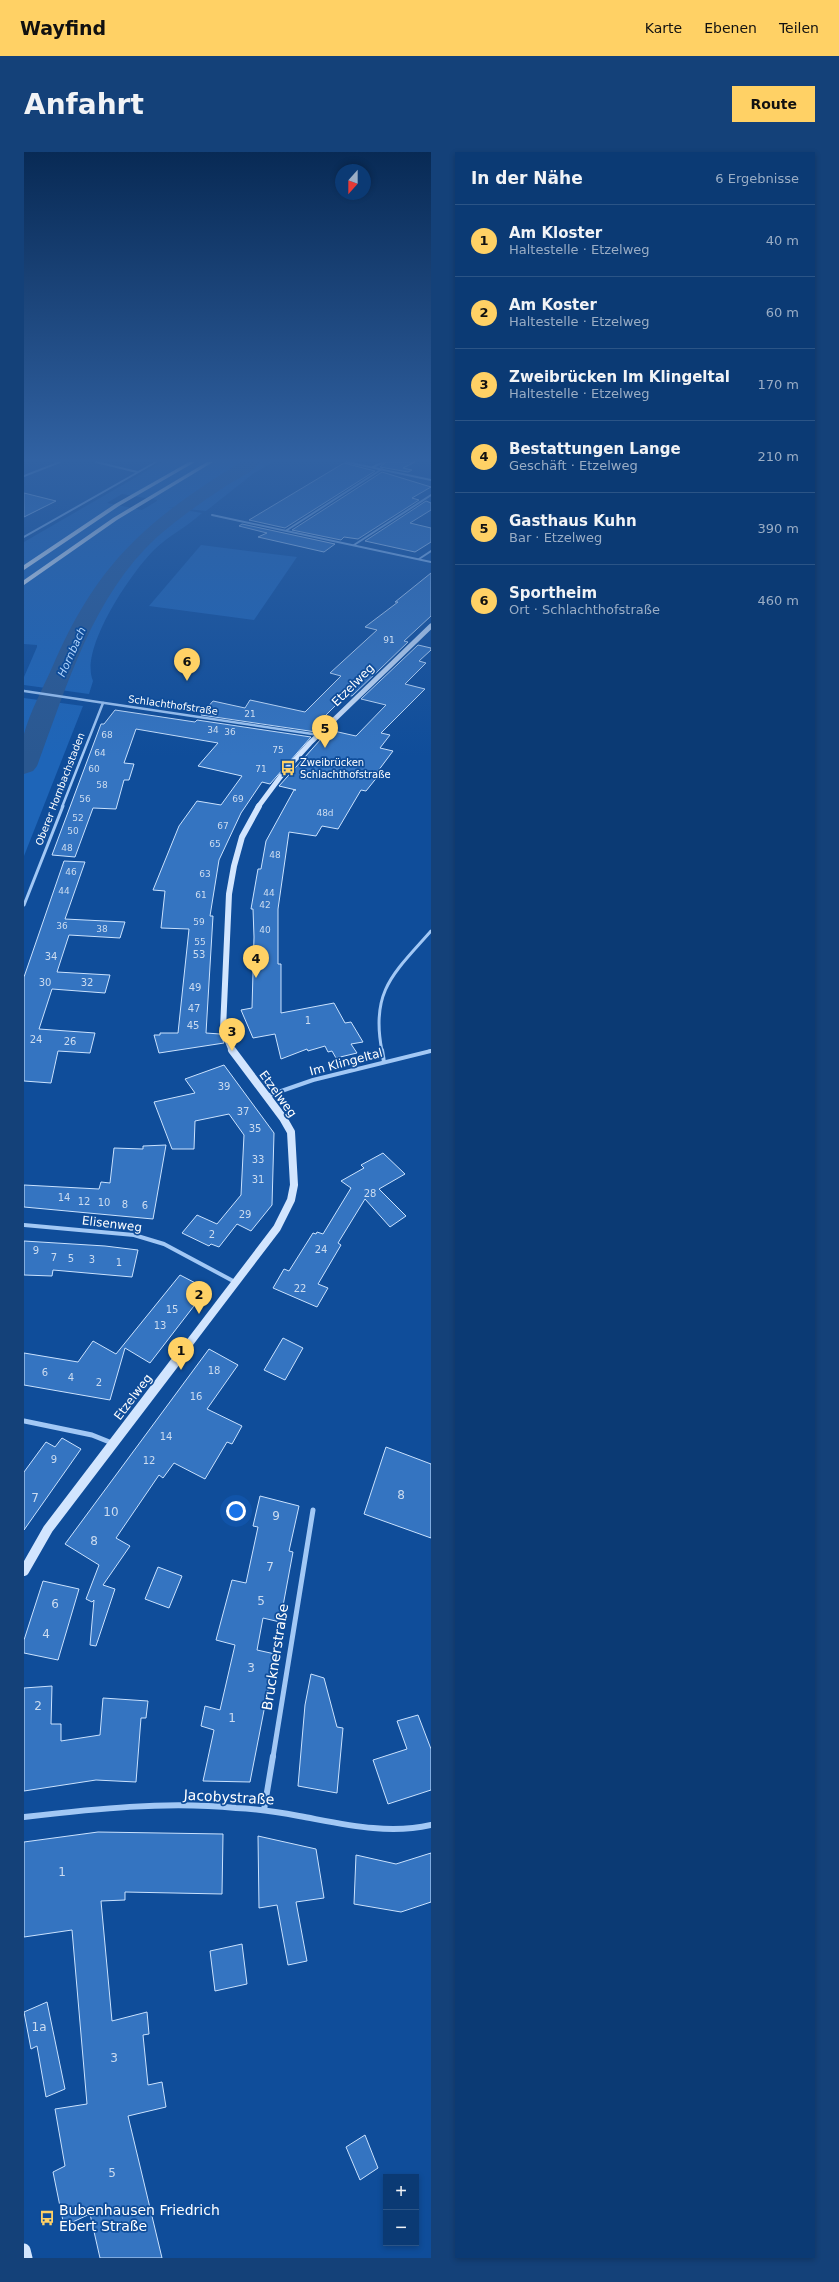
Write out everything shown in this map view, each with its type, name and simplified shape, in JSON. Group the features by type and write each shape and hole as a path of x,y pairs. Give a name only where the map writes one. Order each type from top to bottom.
{"highway":[{"path":"24,568 35,560"},
{"path":"24,583 55,560"}],"street":[{"name":"Etzelweg","path":"24,1571 48,1529 277,1228 291,1200 294,1168 290,1132 283,1118 232,1051 226,1040 223,1029 228,893 238,848 253,816 284,772 319,735 431,626"},
{"name":"Schlachthofstraße","path":"24,691 319,735"},
{"name":"Oberer Hornbachstaden","path":"24,905 103,703"},
{"path":"384,1062 379,1022 379,1006 382,995 398,970 431,931"},
{"name":"Im Klingeltal","path":"267,1096 314,1080 431,1051"},
{"name":"Elisenweg","path":"24,1225 134,1235 151,1238 235,1282"},
{"path":"24,1421 92,1435 112,1443"},
{"name":"Brucknerstraße","path":"264,1810 313,1510"},
{"name":"Jacobystraße","path":"24,1817 83,1809 162,1806 264,1810 376,1829 405,1830 431,1825"},
{"path":"24,2250 26,2258"}],"shaded area":[{"path":"24,560 145,560 121,593 100,632 93,650 91,667 93,681 89,694 24,685 24,677 37,645 24,644"},
{"path":"188,560 295,560 254,620 149,606"},
{"path":"24,698 83,706 24,856"}],"building":[{"path":"431,573 431,616 404,641 408,642 352,696 346,695 314,727 320,728 316,732 201,715 213,701 245,708 250,700 305,712 341,676 330,673 377,630 365,627 398,602 395,602"},
{"path":"418,645 431,648 431,650 419,661 426,663 405,684 425,689 381,733 390,735 380,748 393,751 375,775 378,776 366,791 361,790 338,829 322,826 316,836 289,832 278,909 278,964 281,964 281,1013 334,1003 345,1023 351,1022 363,1042 351,1044 357,1053 336,1058 332,1051 328,1052 325,1046 308,1051 307,1049 281,1059 275,1034 253,1038 241,1010 252,1008 254,937 253,909 251,909 258,869 261,869 266,841 294,790 296,790 279,786 329,730 356,736 386,705 361,699"},
{"path":"115,710 195,722 197,720 311,737 270,784 262,782 241,813 219,860 210,916 213,916 206,1033 220,1034 224,1043 159,1053 154,1035 160,1035 160,1033 178,1033 189,929 161,928 165,891 153,890 179,826 197,801 221,805 242,776 198,766 218,743 136,729 124,763 134,764 129,780 124,780 116,809 93,808 75,857 52,855 101,724 104,724"},
{"path":"64,861 85,862 65,919 125,922 120,938 69,935 57,972 110,975 105,993 52,989 39,1029 95,1033 90,1053 58,1051 51,1083 24,1081 24,977"},
{"path":"224,1065 274,1133 272,1205 251,1231 237,1224 219,1247 211,1244 209,1246 182,1233 197,1215 217,1224 241,1195 244,1135 229,1114 195,1121 194,1149 172,1149 154,1102 195,1093 185,1079"},
{"path":"166,1145 153,1219 24,1207 24,1185 99,1189 101,1182 110,1183 114,1148 143,1149 143,1146"},
{"path":"383,1153 405,1174 379,1189 406,1216 390,1227 365,1199 338,1243 341,1245 318,1284 328,1288 317,1307 273,1288 284,1269 289,1271 313,1233 316,1234 317,1232 323,1234 351,1188 341,1181 364,1168 361,1165"},
{"path":"24,1241 105,1246 138,1250 132,1277 53,1270 52,1276 24,1275"},
{"path":"180,1275 207,1289 150,1363 125,1348 110,1400 24,1385 24,1353 78,1362 93,1341 116,1354"},
{"path":"283,1338 303,1348 285,1380 264,1370"},
{"path":"209,1349 238,1365 207,1409 242,1426 232,1444 227,1442 205,1479 174,1463 163,1478 159,1475 116,1538 130,1546 103,1585 115,1589 96,1646 90,1645 94,1600 92,1602 86,1599 99,1565 65,1544"},
{"path":"62,1438 81,1449 24,1530 24,1472 46,1442 55,1447"},
{"path":"386,1447 431,1464 431,1538 364,1514"},
{"path":"260,1496 299,1506 289,1551 293,1552 280,1622 263,1618 257,1650 275,1654 250,1782 203,1781 214,1730 201,1726 205,1706 220,1710 235,1645 216,1640 232,1580 246,1583 258,1527 253,1526"},
{"path":"158,1567 182,1576 169,1608 145,1599"},
{"path":"43,1581 79,1589 58,1660 24,1653 24,1640"},
{"path":"311,1674 324,1678 337,1727 343,1728 337,1793 298,1786 305,1705"},
{"path":"52,1686 51,1724 61,1724 61,1741 100,1735 103,1698 148,1701 146,1718 141,1718 136,1782 96,1780 24,1791 24,1688"},
{"path":"418,1715 431,1749 431,1790 388,1804 373,1760 407,1749 397,1721"},
{"path":"98,1832 223,1834 222,1894 125,1892 125,1900 101,1901 112,2021 147,2012 149,2034 143,2035 148,2085 162,2082 166,2107 128,2116 162,2258 100,2258 90,2214 64,2226 53,2172 65,2166 55,2109 87,2104 72,1930 24,1937 24,1842"},
{"path":"258,1836 316,1849 324,1898 296,1902 307,1961 288,1965 277,1905 259,1908"},
{"path":"431,1853 431,1902 401,1912 354,1904 356,1855 396,1864"},
{"path":"242,1944 247,1984 215,1991 210,1951"},
{"path":"47,2002 65,2089 46,2097 37,2046 31,2049 24,2012"},
{"path":"365,2135 378,2168 360,2180 346,2147"}],"waterway":[{"name":"Hornbach","path":"24,766 55,686 78,634 106,585 124,560"}],"place":[{"name":"Sportheim","path":"187,681"},
{"name":"Gasthaus Kuhn","path":"325,748"},
{"name":"Zweibrücken Schlachthofstraße","path":"288,768"},
{"name":"Bestattungen Lange","path":"256,978"},
{"name":"Zweibrücken Im Klingeltal","path":"232,1051"},
{"name":"Am Koster","path":"199,1314"},
{"name":"Am Kloster","path":"181,1370"},
{"name":"Bubenhausen Friedrich Ebert Straße","path":"47,2218"}]}
